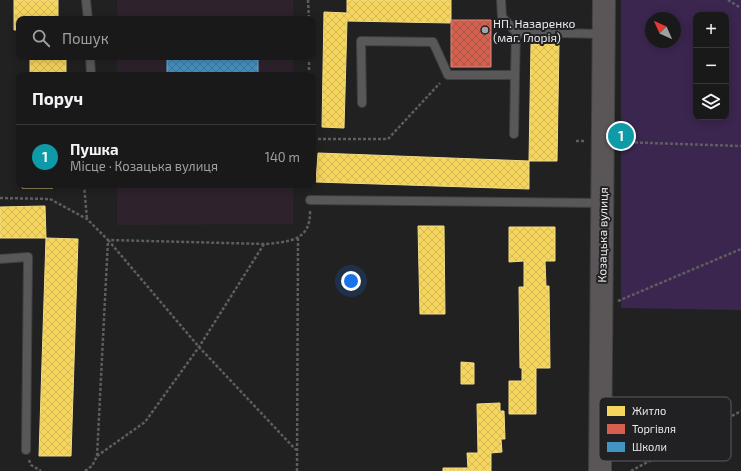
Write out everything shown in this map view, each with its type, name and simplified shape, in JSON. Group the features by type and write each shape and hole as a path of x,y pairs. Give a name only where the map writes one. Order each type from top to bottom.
{"street":[{"name":"Козацька вулиця","path":"601,397 604,0"},
{"name":"Козацька вулиця","path":"600,461 600,471"}],"lane":[{"path":"86,0 88,16"},
{"path":"501,0 502,17 516,32 514,134"},
{"path":"516,32 604,34"},
{"path":"362,103 361,41 433,42 448,75 515,75"},
{"path":"90,60 91,72"},
{"path":"310,200 602,203"},
{"path":"0,259 28,257 26,450"}],"path":[{"path":"308,0 308,16"},
{"path":"728,0 741,8"},
{"path":"309,60 309,72"},
{"path":"316,139 388,139 448,75"},
{"path":"576,141 741,146"},
{"path":"84,188 87,220"},
{"path":"0,198 50,199 87,220 108,240 199,347 296,450"},
{"path":"108,240 265,244 286,242 298,238 304,232 310,216 310,200"},
{"path":"298,238 296,450 298,471"},
{"path":"85,471 92,466 97,456 108,240"},
{"path":"97,456 145,422 199,347 232,292 265,244"},
{"path":"602,309 741,249"},
{"path":"731,417 741,412"},
{"path":"26,450 31,465 41,471"},
{"path":"631,471 650,461"}],"shaded area":[{"path":"117,0 293,0 293,16 117,16"},
{"path":"621,0 741,0 741,310 621,308"},
{"path":"117,60 293,60 293,72 117,72"},
{"path":"117,188 293,188 293,224 117,225"}],"building: Житло":[{"path":"14,0 58,0 58,16 16,16 16,30 14,30"},
{"path":"347,0 451,0 451,20 450,23 347,21 344,128 322,127 324,12 347,13"},
{"path":"531,44 559,44 557,161 529,161"},
{"path":"30,60 66,60 66,72 30,72"},
{"path":"318,153 529,161 529,189 316,182"},
{"path":"45,206 46,238 0,238 0,207"},
{"path":"418,226 444,226 445,314 420,314"},
{"path":"509,227 555,227 555,261 545,261 546,286 549,286 550,368 536,368 536,414 509,414 509,381 522,381 522,368 520,368 519,287 524,287 524,261 509,262"},
{"path":"46,238 78,239 71,456 39,456"},
{"path":"461,362 474,363 474,384 461,384"},
{"path":"500,403 500,411 504,411 505,439 501,439 502,452 491,453 491,471 443,471 443,468 468,468 467,453 478,453 477,404"}],"building: Торгівля":[{"path":"451,20 491,20 491,67 451,67"}],"building: Школи":[{"path":"167,60 258,60 258,72 167,72"}],"place":[{"name":"НП. Назаренко (маг. Глорія)","path":"485,30"},
{"name":"Пушка","path":"621,136"}]}
